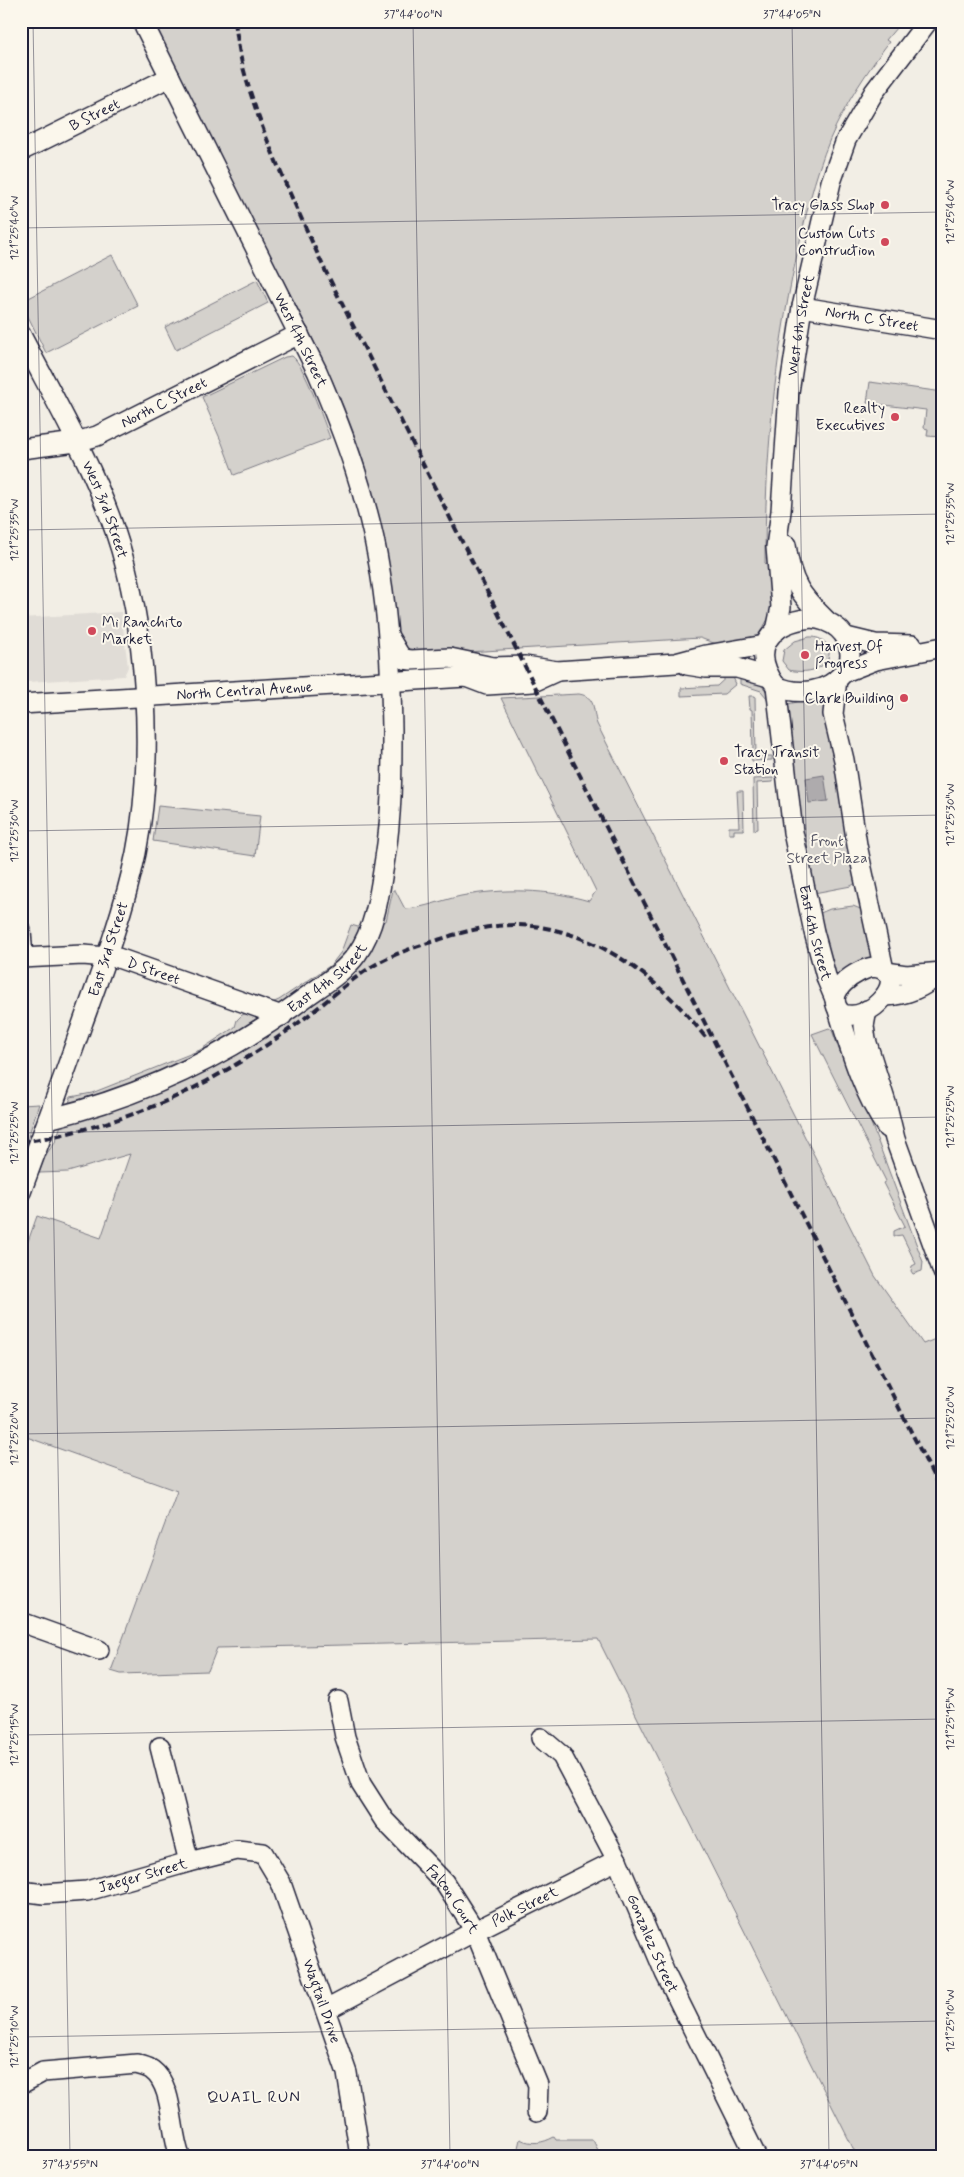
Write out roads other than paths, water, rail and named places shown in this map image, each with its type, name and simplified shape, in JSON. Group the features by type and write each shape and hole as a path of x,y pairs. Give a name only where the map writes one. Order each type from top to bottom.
{"street":[{"name":"West 4th Street","path":"142,21 318,370 342,428 371,526 380,572 392,682"},
{"name":"West 6th Street","path":"770,638 781,607 776,547 781,511 789,392 802,307 831,182 846,140 874,92 928,21"},
{"path":"936,21 943,27"},
{"name":"B Street","path":"21,152 170,77"},
{"name":"North C Street","path":"802,307 943,330"},
{"name":"North C Street","path":"21,449 76,442 97,436 299,334"},
{"name":"West 3rd Street","path":"21,335 76,442 105,505 126,565 137,622 144,696"},
{"name":"West 6th Street","path":"781,511 790,570 798,590 827,621"},
{"path":"938,647 876,660 841,675 822,687 804,692 786,691 772,682 764,667 762,654 770,638 792,622 811,618 827,621 838,627 846,637 850,648 850,658 841,675 833,704 833,714 844,760 860,861 885,971 890,985 886,996 858,1015 849,1016 837,1004 841,986 856,973 874,967 885,971 906,976 942,972"},
{"path":"388,635 399,654 404,658 411,660 450,658 493,667"},
{"path":"846,637 875,644 938,647"},
{"name":"North Central Avenue","path":"21,704 466,677 493,667 525,666 557,671 676,663 770,638"},
{"name":"North Central Avenue","path":"676,663 706,668 738,668 772,682"},
{"name":"North Central Avenue","path":"466,677 487,685 533,682 557,671"},
{"name":"East 4th Street","path":"48,1119 90,1109 168,1080 207,1061 282,1016 347,966 363,945 372,920 388,837 392,782 392,682"},
{"name":"East 6th Street","path":"772,682 779,699 793,832 814,932 827,980 875,1110 895,1139"},
{"name":"East 3rd Street","path":"21,1192 107,956 131,877 140,828 146,774 144,696"},
{"path":"21,931 22,958"},
{"name":"D Street","path":"22,958 107,956 129,960 282,1016"},
{"path":"886,996 895,996 922,987 942,972"},
{"name":"East 6th Street","path":"867,1010 864,1018 864,1033 887,1106 895,1139 943,1272"},
{"path":"21,1622 99,1650"},
{"name":"Falcon Court","path":"338,1701 346,1738 361,1784 384,1820 444,1882 474,1931 538,2086 537,2112"},
{"name":"Gonzalez Street","path":"541,1738 562,1756 617,1860 665,1974 756,2156"},
{"path":"160,1747 189,1862"},
{"name":"Jaeger Street","path":"21,1891 44,1894 88,1891 237,1850 263,1853"},
{"name":"Wagtail Drive","path":"263,1853 281,1883 347,2072 360,2156"},
{"name":"Polk Street","path":"326,2010 474,1931 617,1860"},
{"path":"21,2084 43,2072 137,2064 151,2069 165,2084 175,2144 180,2156"}],"railway":[{"path":"235,21 238,44 250,93 279,168 323,266 943,1495"},
{"path":"21,1142 97,1126 170,1099 216,1076 260,1050 373,966 396,954 421,945 487,927 518,925 546,928 573,935 599,946 624,960 647,977 669,996 706,1038"}],"place":[{"name":"Tracy Glass Shop","path":"885,205"},
{"name":"Custom Cuts Construction","path":"885,242"},
{"name":"Realty Executives","path":"895,417"},
{"name":"Mi Ranchito Market","path":"92,631"},
{"name":"Harvest Of Progress","path":"805,655"},
{"name":"Clark Building","path":"904,698"},
{"name":"Tracy Transit Station","path":"724,761"}],"district":[{"name":"QUAIL RUN","path":"254,2096"}],"park label":[{"name":"Front Street Plaza","path":"827,850"}]}
